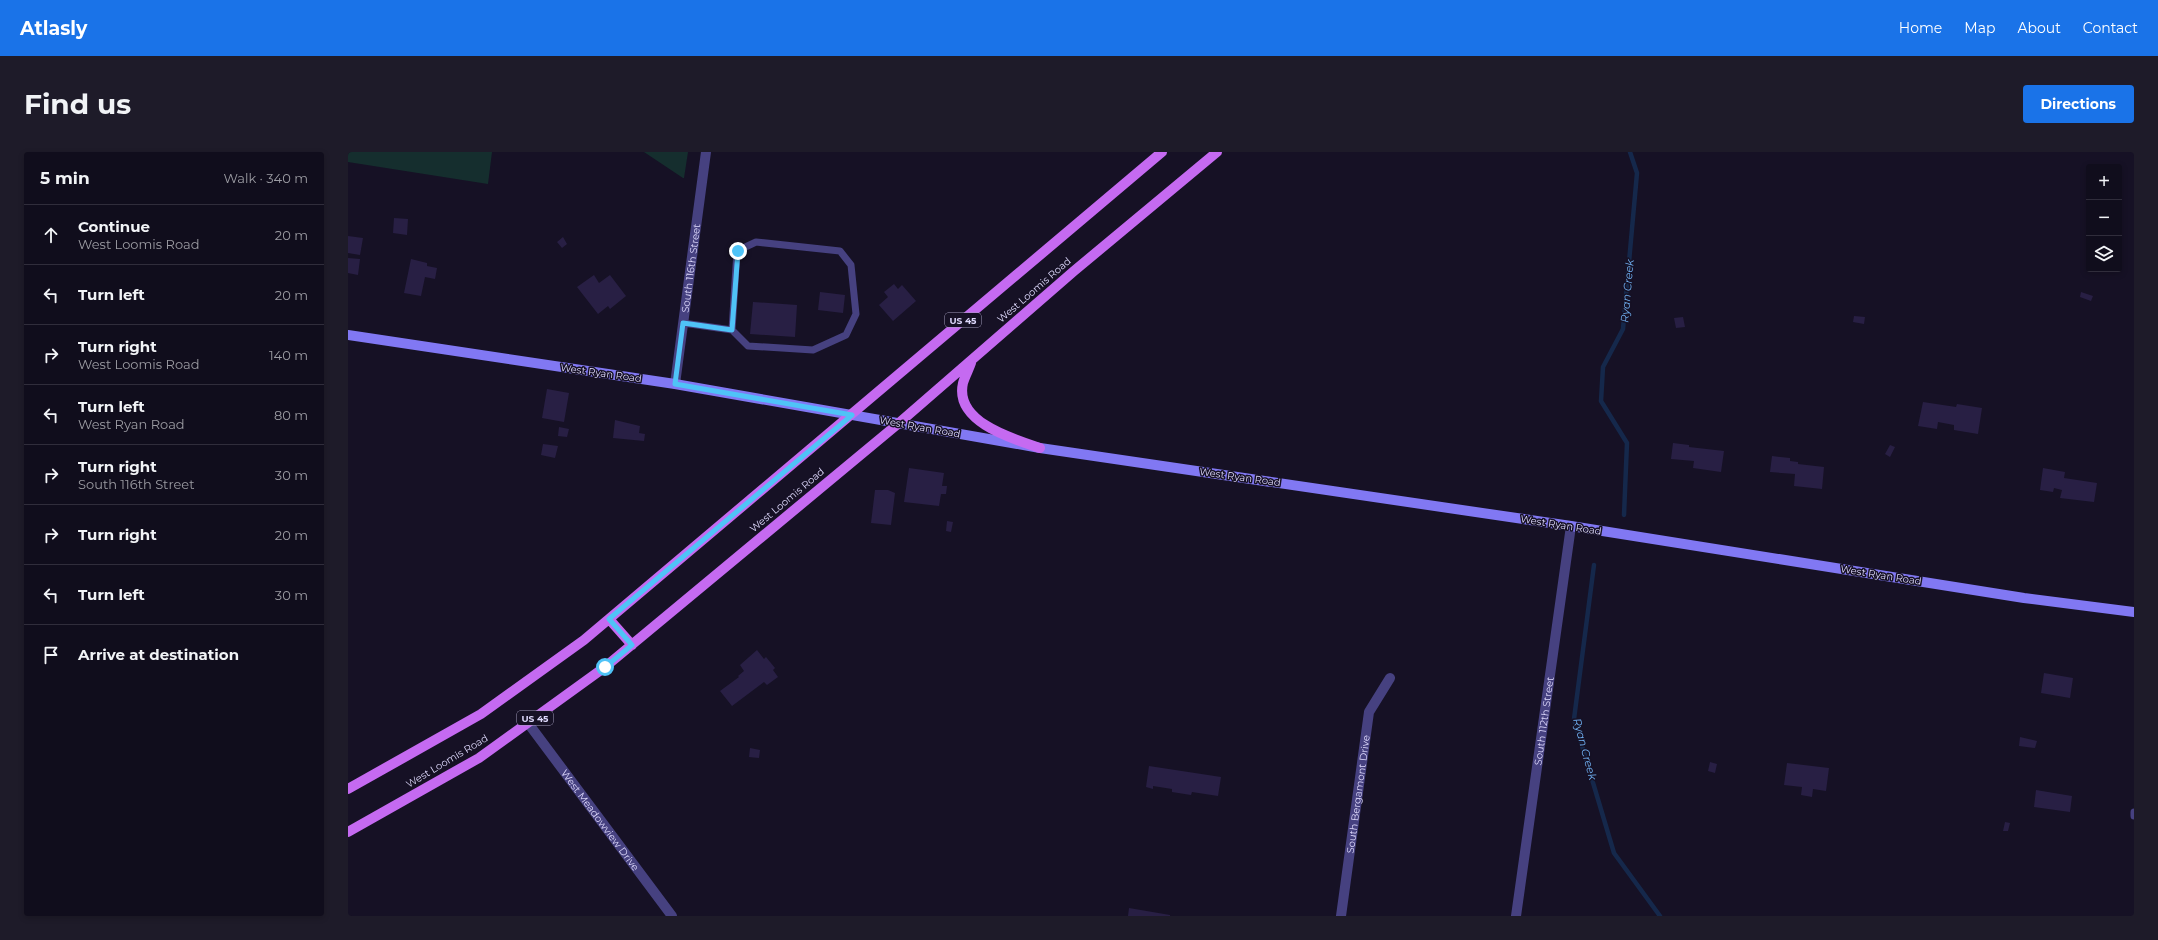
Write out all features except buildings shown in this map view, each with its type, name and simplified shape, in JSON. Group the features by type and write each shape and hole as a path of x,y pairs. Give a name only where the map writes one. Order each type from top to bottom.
{"main road":[{"name":"US 45","path":"348,789 482,714 584,640 1162,152"},
{"name":"West Loomis Road","path":"348,832 479,758 605,667 899,423 1074,271 1217,152"},
{"path":"972,360 963,384 965,403 970,411 977,419 994,430 1040,448"},
{"path":"609,619 632,645"}],"street":[{"name":"South 116th Street","path":"675,384 706,152"},
{"name":"West Ryan Road","path":"348,335 675,384 1040,448 1571,526 2024,598 2134,612"},
{"name":"South 112th Street","path":"1516,916 1571,526"},
{"name":"South Bergamont Drive","path":"1341,916 1369,712 1390,678"},
{"name":"West Meadowview Drive","path":"528,723 672,916"}],"lane":[{"path":"683,323 732,330 748,346 813,350 846,335 856,314 851,265 840,251 756,242 738,251 732,330"}],"green space":[{"path":"348,152 492,152 488,184 348,162"},
{"path":"644,152 688,152 684,178 683,178"}],"waterway":[{"name":"Ryan Creek","path":"1624,515 1627,443 1601,401 1603,367 1623,329 1637,173 1630,152"},
{"name":"Ryan Creek","path":"1594,565 1574,719 1614,853 1660,916"}],"route":[{"path":"605,667 632,645 609,619 852,415 675,384 683,323 732,330 738,251"}]}
